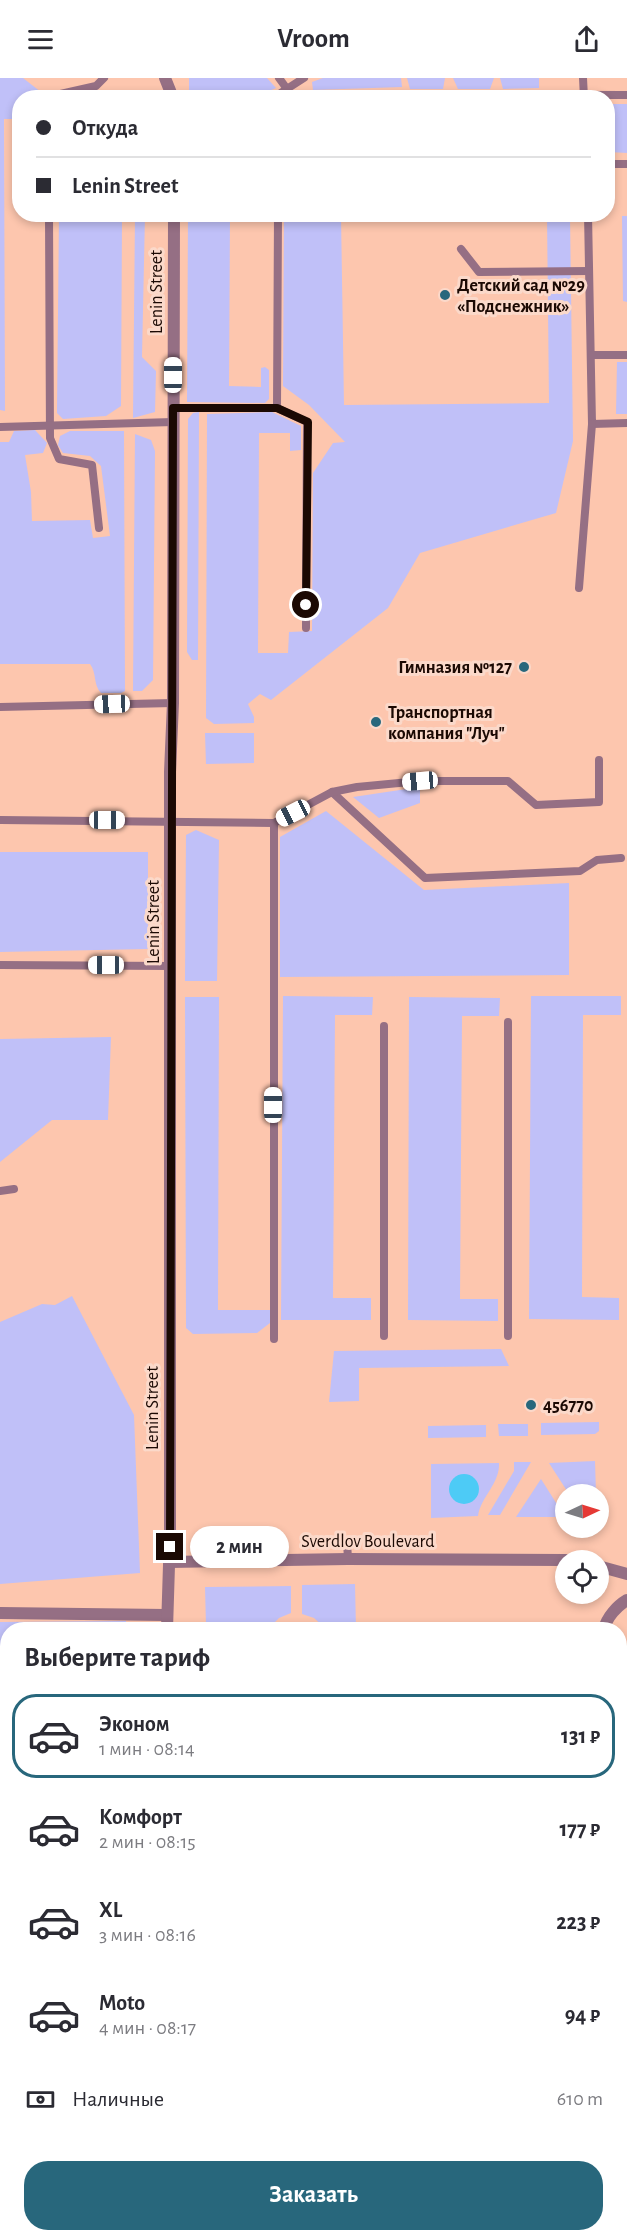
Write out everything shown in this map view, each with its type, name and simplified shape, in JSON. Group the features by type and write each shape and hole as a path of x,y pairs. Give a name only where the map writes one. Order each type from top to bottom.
{"street":[{"name":"Lenin Street","path":"166,1622 170,1562 170,820 174,703 174,222"},
{"name":"Sverdlov Boulevard","path":"170,1562 348,1558 555,1560"},
{"path":"609,1569 627,1574"},
{"path":"606,1622 620,1604 627,1600"},
{"path":"0,1613 166,1615"}],"lane":[{"path":"78,90 96,86 104,78"},
{"path":"279,78 286,89 304,78"},
{"path":"49,222 50,438 59,459 92,465 99,528"},
{"path":"277,408 278,222"},
{"path":"579,588 592,424 588,222"},
{"path":"461,249 479,272 590,271"},
{"path":"592,355 627,355"},
{"path":"173,408 277,408 308,422 306,628"},
{"path":"0,427 173,422"},
{"path":"592,424 627,423"},
{"path":"0,707 174,703"},
{"path":"0,820 170,820 274,823 332,792 420,781 508,781 536,805 599,802 599,760"},
{"path":"332,792 425,878 580,871 597,860 621,858"},
{"path":"273,1339 274,823"},
{"path":"0,965 171,966"},
{"path":"508,1022 508,1336"},
{"path":"384,1026 384,1336"},
{"path":"0,1191 14,1189"},
{"path":"347,1542 348,1558"}],"shaded area":[{"path":"0,78 23,78 38,90 12,90 12,119 4,119 5,411 0,410"},
{"path":"189,78 267,78 276,88 271,90 189,90"},
{"path":"323,78 401,78 402,87 313,90 312,82"},
{"path":"407,78 445,78 443,89 410,89"},
{"path":"453,78 494,78 490,89 458,89"},
{"path":"500,78 539,78 539,88 503,89"},
{"path":"615,104 627,104 627,153 615,152"},
{"path":"622,216 627,216 627,302 623,301"},
{"path":"59,222 122,222 121,406 106,416 63,419 57,413"},
{"path":"135,222 145,222 142,357 156,371 155,412 133,418"},
{"path":"188,222 230,222 229,386 261,387 261,368 265,367 269,370 269,399 265,403 187,402"},
{"path":"284,222 341,222 344,405 549,403 547,222 570,222 573,441 556,513 420,553 388,608 271,700 260,694 248,704 254,717 254,723 214,724 206,718 207,414 272,412 301,426 301,450 290,451 290,433 259,433 258,653 288,653 289,632 312,631 313,473 333,443 345,442 309,405 283,386"},
{"path":"617,362 627,362 627,414 616,414"},
{"path":"199,412 198,660 192,660 187,652 188,419 193,413"},
{"path":"35,430 47,443 43,453 25,455 31,492 32,521 90,520 93,538 110,536 101,466 90,456 63,453 58,445 60,436 70,431 124,431 125,691 121,693 101,693 90,664 0,664 0,442 9,442 14,431"},
{"path":"135,434 151,440 155,451 153,680 142,691 133,691"},
{"path":"205,733 254,733 254,763 206,764"},
{"path":"420,787 420,803 379,818 353,797"},
{"path":"326,811 424,890 569,883 569,975 280,977 280,837"},
{"path":"196,830 219,840 217,981 185,981 186,835"},
{"path":"0,852 148,852 148,949 0,952"},
{"path":"283,996 373,997 372,1015 335,1015 333,1298 371,1298 371,1320 281,1320"},
{"path":"531,996 621,996 621,1015 583,1015 582,1297 619,1298 619,1320 529,1319"},
{"path":"185,997 219,997 218,1310 270,1310 270,1323 257,1333 193,1334 186,1328"},
{"path":"409,997 500,998 499,1016 462,1016 460,1299 498,1299 498,1321 408,1320"},
{"path":"111,1037 108,1120 52,1120 0,1162 0,1039"},
{"path":"72,1296 134,1415 140,1573 0,1584 0,1322 42,1304 55,1305"},
{"path":"501,1349 509,1366 359,1368 359,1401 329,1402 334,1351"},
{"path":"599,1422 599,1431 595,1434 541,1435 541,1423"},
{"path":"498,1424 528,1424 528,1436 499,1436"},
{"path":"486,1425 486,1437 428,1438 428,1426"},
{"path":"595,1461 596,1484 563,1484 549,1463"},
{"path":"514,1462 531,1462 500,1515 488,1515 514,1471"},
{"path":"499,1463 497,1477 478,1516 431,1518 431,1464"},
{"path":"464,1474 475,1478 479,1489 475,1500 464,1504 453,1500 449,1489 453,1478"},
{"path":"541,1479 555,1501 555,1517 516,1517"},
{"path":"355,1584 356,1622 318,1622 302,1614 302,1585"},
{"path":"291,1586 291,1613 275,1622 206,1622 205,1587"},
{"path":"126,1621 126,1622 0,1622"}],"place":[{"name":"Детский сад №29 «Подснежник»","path":"445,295"},
{"name":"Гимназия №127","path":"524,667"},
{"name":"Транспортная компания \"Луч\"","path":"376,722"},
{"name":"456770","path":"531,1405"}],"route":[{"path":"170,1547 170,772 174,703 173,408 277,408 308,422 306,605"}]}
